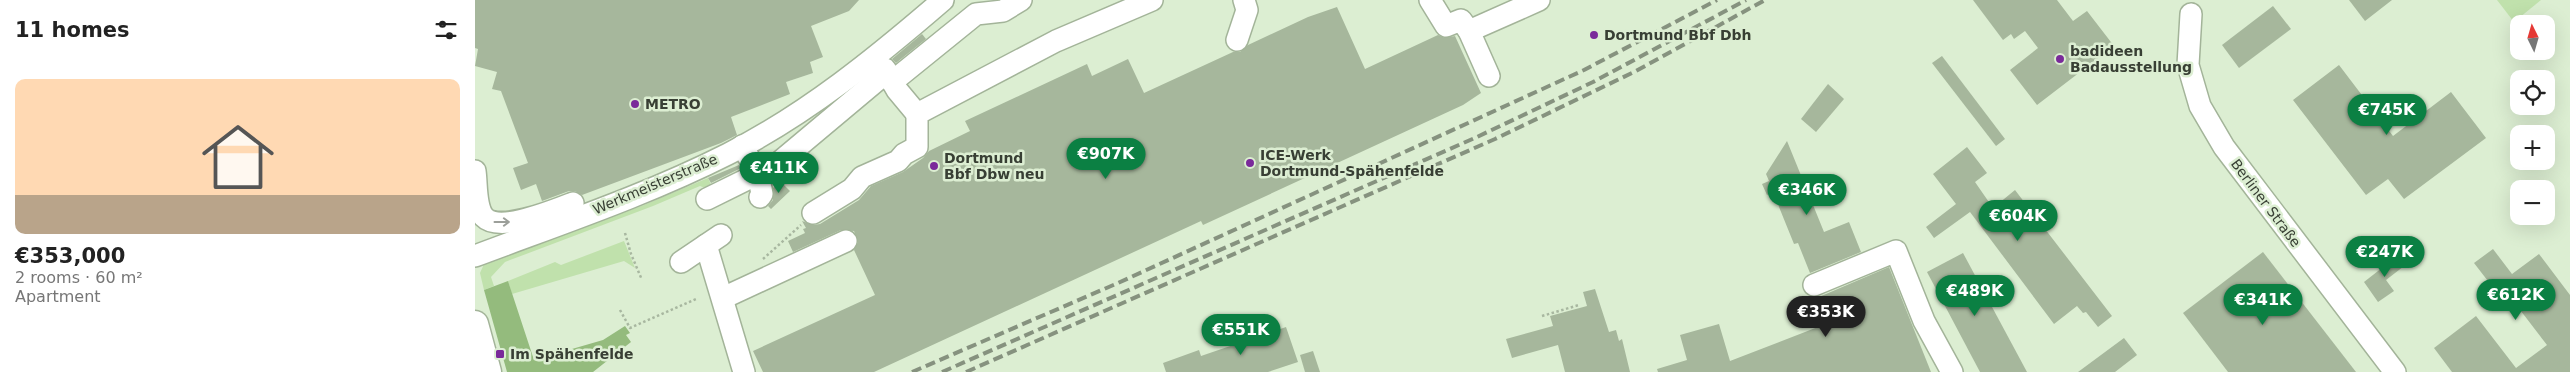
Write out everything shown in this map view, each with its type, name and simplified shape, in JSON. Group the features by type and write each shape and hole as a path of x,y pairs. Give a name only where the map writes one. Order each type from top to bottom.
{"main road":[{"path":"475,324 488,372"}],"street":[{"name":"Werkmeisterstraße","path":"475,256 671,181 886,70 943,0"},
{"path":"955,0 976,14"},
{"path":"707,199 776,165 886,70 976,14 1003,11 1021,0"},
{"path":"917,114 1056,41 1151,0"},
{"path":"1237,40 1247,10 1244,0"},
{"path":"1431,0 1446,26 1461,20 1469,31 1489,76"},
{"path":"1469,31 1539,0"},
{"name":"Berliner Straße","path":"2191,14 2189,65 2200,106 2224,147 2395,372"},
{"path":"807,219 852,189 862,178 898,161 904,154 917,147 917,114 886,70"},
{"path":"742,146 759,173 762,194 760,197"},
{"path":"475,171 480,208 485,217 495,223 509,222 548,212 647,178 671,181"},
{"path":"681,262 714,240 723,298 744,372"},
{"path":"723,298 846,241"},
{"path":"1814,285 1897,251 1925,321 1952,372"}],"path":[{"path":"759,262 807,219"},
{"path":"625,233 631,254 642,280"},
{"path":"620,310 630,328 696,299"},
{"path":"1542,316 1579,305"}],"green space":[{"path":"2497,0 2541,0 2523,15 2510,15 2510,17"},
{"path":"708,178 713,189 710,190 700,186 653,206 505,262 491,277 494,286 484,290 480,273 484,264 644,205"},
{"path":"624,241 635,268 624,261 512,294 508,281 555,262 561,265"},
{"path":"508,281 534,360 603,340 625,326 630,333 626,335 631,342 593,372 507,372 484,290"}],"building":[{"name":"METRO","path":"475,0 859,0 849,11 811,26 823,57 810,62 813,73 786,82 790,94 731,117 737,135 721,143 582,195 575,191 569,191 542,201 536,184 521,190 513,168 528,163 501,91 492,89 497,72 475,66 478,49 475,48"},
{"name":"badideen Badausstellung","path":"1973,0 2057,0 2073,21 2087,11 2114,46 2037,105 2010,70 2038,48 2025,31 2014,39 2011,34 2003,40"},
{"path":"2349,0 2392,0 2365,21"},
{"path":"2273,6 2291,29 2239,68 2222,45"},
{"path":"1337,7 1365,69 1438,35 1445,38 1455,36 1481,93 1463,105 1203,225 1201,221 874,372 763,372 753,351 875,295 854,250 858,242 854,231 841,230 793,252 788,241 805,233 803,229 806,228 802,221 813,225 820,224 859,200 871,186 903,172 923,158 929,151 970,131 965,121 1087,64 1092,76 1128,59 1144,93 1233,52 1240,52 1248,45 1308,17"},
{"path":"922,34 926,39 896,63 892,59"},
{"path":"1942,56 2005,139 1996,146 1932,63"},
{"path":"2339,65 2393,136 2451,92 2486,138 2404,199 2388,179 2366,195 2293,100"},
{"path":"1828,84 1844,99 1816,132 1801,119"},
{"path":"1787,141 1824,232 1849,222 1861,252 1810,273 1798,243 1794,244 1773,192 1767,195 1762,184 1769,181 1766,174"},
{"path":"1967,147 1987,173 1975,182 1993,208 2015,190 2112,316 2098,327 2086,312 2083,313 2077,306 2054,324 1970,212 1934,238 1926,227 1956,204 1933,174"},
{"path":"739,165 741,168 711,183 708,178"},
{"path":"780,181 790,191 771,209 768,206 773,200 773,188"},
{"path":"2493,249 2512,274 2539,254 2570,295 2570,372 2452,372 2434,348 2476,316 2516,368 2547,345 2514,302 2508,307 2474,263"},
{"path":"2263,252 2356,372 2228,372 2183,313"},
{"path":"1963,253 2027,372 1980,372 1927,272"},
{"path":"2401,253 2408,263 2386,280 2394,291 2378,302 2364,282"},
{"path":"1889,267 1931,372 1658,372 1657,369 1687,360 1680,335 1719,324 1730,361 1823,325 1811,297 1819,297"},
{"path":"1595,289 1609,332 1616,330 1619,341 1622,339 1630,372 1565,372 1558,345 1512,358 1506,339 1553,326 1550,316 1587,306 1583,292"},
{"path":"1286,327 1298,362 1268,372 1166,372 1163,363 1199,350 1201,356"},
{"path":"2124,338 2137,355 2115,372 2078,372"},
{"path":"1313,351 1320,372 1305,372 1300,355"}],"railway":[{"path":"912,372 1118,283 1584,70 1717,0"},
{"path":"942,372 1477,137 1593,82 1746,0"},
{"path":"966,372 1495,139 1636,71 1765,0"}],"place":[{"name":"Dortmund Bbf Dbh","path":"1594,35"},
{"name":"badideen Badausstellung","path":"2060,59"},
{"name":"METRO","path":"635,104"},
{"name":"ICE-Werk Dortmund-Spähenfelde","path":"1250,163"},
{"name":"Dortmund Bbf Dbw neu","path":"934,166"},
{"name":"Im Spähenfelde","path":"500,354"}]}
